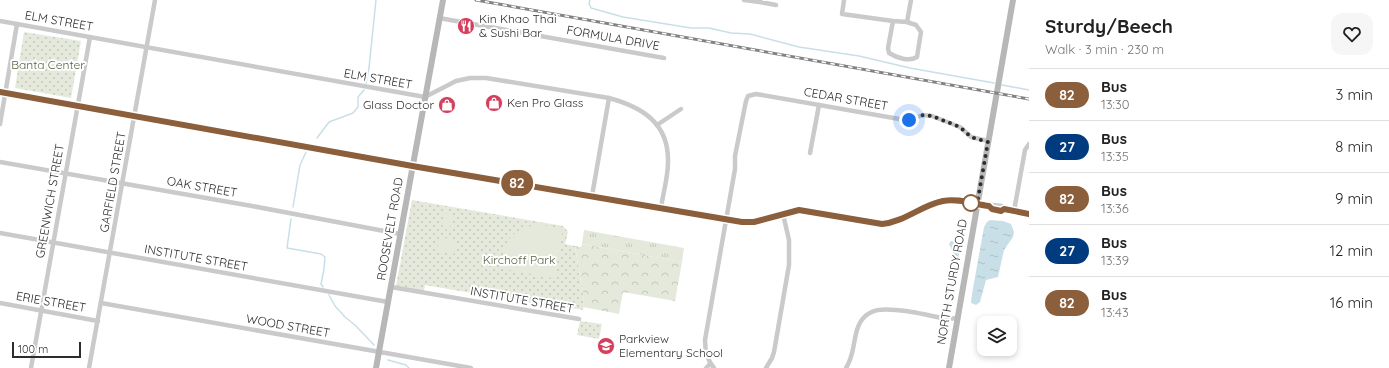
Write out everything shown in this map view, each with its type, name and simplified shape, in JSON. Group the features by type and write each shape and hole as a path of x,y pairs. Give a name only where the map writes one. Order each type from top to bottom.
{"street":[{"name":"GARFIELD STREET","path":"89,368 155,0"},
{"name":"ROOSEVELT ROAD","path":"376,368 443,0"},
{"path":"744,0 760,1 776,5"},
{"path":"844,0 842,14 907,22 916,25 922,32 917,57 913,60 903,59 889,53 888,48 893,21"},
{"path":"907,22 911,0"},
{"name":"NORTH STURDY ROAD","path":"949,368 1013,0"},
{"name":"FORMULA DRIVE","path":"439,18 664,58"},
{"name":"ELM STREET","path":"0,21 425,97 456,81 470,78 486,78 609,98 625,102 640,109 657,125 665,142 668,155 668,168 661,208"},
{"path":"0,124 3,93 18,24"},
{"name":"GREENWICH STREET","path":"31,368 90,37"},
{"path":"3,93 135,115 413,166 742,222 754,222 803,210 882,224 893,222 942,201 960,201 989,206 1002,206 1004,209 1029,214"},
{"name":"CEDAR STREET","path":"727,220 735,169 735,156 748,96 756,94 905,120 923,115 929,115 960,127 971,137 988,142"},
{"path":"592,196 609,98"},
{"path":"810,153 819,105"},
{"path":"657,125 681,109"},
{"path":"1014,211 1025,150 1028,144"},
{"name":"OAK STREET","path":"0,162 400,234"},
{"path":"766,368 774,352 789,265 789,240 783,214"},
{"path":"706,368 712,366 705,350 705,340 727,220"},
{"name":"INSTITUTE STREET","path":"0,233 388,302"},
{"name":"INSTITUTE STREET","path":"391,287 578,319"},
{"name":"ERIE STREET","path":"0,303 98,321"},
{"name":"WOOD STREET","path":"101,303 472,368"},
{"path":"846,368 851,358 859,325 866,316 875,311 889,309 948,319 957,318"}],"green space":[{"name":"Banta Center","path":"24,32 81,41 71,98 15,88"},
{"name":"Kirchoff Park","path":"412,200 563,226 568,232 565,244 575,246 584,301 583,310 554,305 553,307 425,285 424,291 396,286"},
{"path":"445,213 452,214 450,230 442,229"},
{"path":"538,224 563,229 555,276 552,278 500,268 507,243 510,238 520,230"},
{"path":"584,230 684,248 682,262 582,244"},
{"path":"439,237 456,240 454,254 437,251"},
{"path":"582,244 682,262 675,301 623,292 619,314 583,307 584,301 575,246 581,247"},
{"path":"580,321 602,324 599,339 577,335"}],"water":[{"path":"990,220 1003,221 1011,224 1014,232 1013,237 1004,250 998,277 986,280 980,302 976,305 971,303 972,294 984,227"},
{"path":"951,241 961,243 958,260 956,259 949,244"}],"waterway":[{"path":"366,83 376,0"},
{"path":"590,0 589,3 591,8 623,17 691,28 709,28 731,33 750,34 799,47 859,56 910,68 994,83"},
{"path":"1002,85 1029,90"},
{"path":"317,138 329,122 353,113 358,107 358,97 364,90"},
{"path":"293,207 300,165 307,150"},
{"path":"291,219 287,248 321,254 325,257 321,284 323,287"},
{"path":"329,295 335,306 374,345"},
{"path":"388,360 406,365 409,368"}],"railway":[{"path":"476,0 1029,99"}],"bus line":[{"name":"82","path":"0,92 135,115 418,167 742,222 754,222 803,210 882,224 893,222 930,205 946,201 960,201 989,206 992,209 1001,211 1004,209 1029,214"}],"place":[{"name":"Kin Khao Thai & Sushi Bar","path":"466,26"},
{"name":"Ken Pro Glass","path":"494,103"},
{"name":"Glass Doctor","path":"447,105"},
{"name":"Parkview Elementary School","path":"606,346"}],"route":[{"path":"909,120 923,115 929,115 960,127 971,137 988,142 977,204 971,203"}]}
